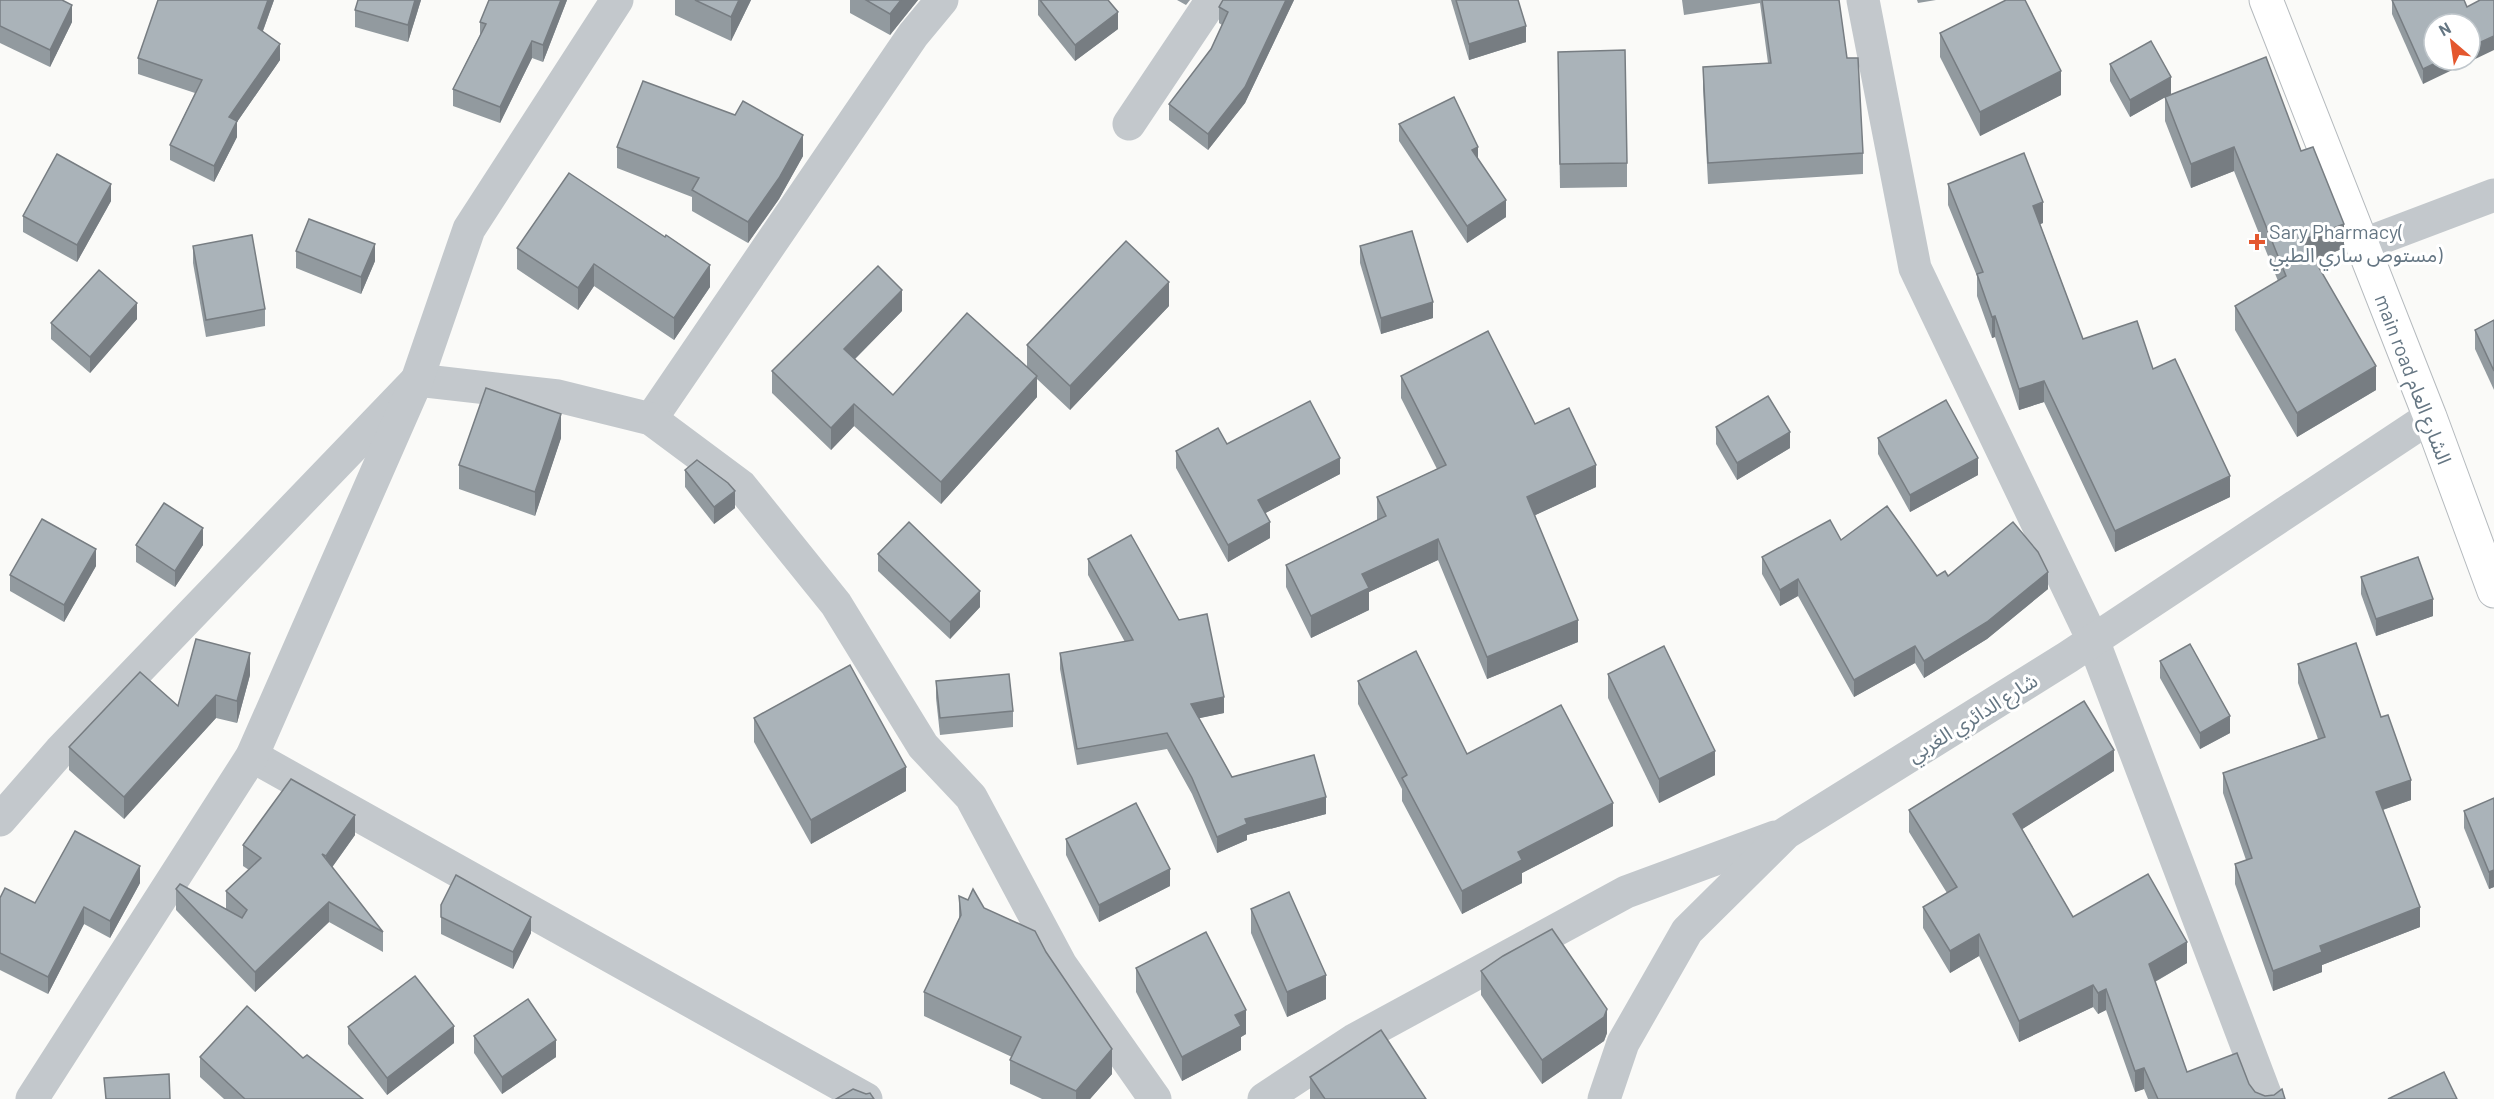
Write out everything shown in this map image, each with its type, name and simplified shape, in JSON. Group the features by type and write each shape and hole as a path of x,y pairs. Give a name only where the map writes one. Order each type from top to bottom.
{"main road":[{"name":"main road الشارع العام","path":"2266,0 2430,417 2494,591"}],"street":[{"path":"32,1099 252,756 417,380 469,229 617,0"},
{"path":"651,419 913,35 942,0"},
{"path":"1129,124 1212,0"},
{"path":"1863,0 1914,268 2093,640 2267,1099"},
{"path":"2362,245 2494,195"},
{"path":"417,380 558,396 651,419 741,486 836,604 923,746 971,797 1061,965 1155,1099"},
{"path":"0,820 60,751 417,380"},
{"name":"شارع الدائري الغربي","path":"1604,1099 1623,1042 1687,931 1786,833 2093,640 2430,417"},
{"path":"252,756 866,1099"},
{"path":"1264,1099 1354,1040 1626,892 1786,833"}],"building":[{"path":"0,0 62,0 72,5 50,50 0,26"},
{"path":"158,0 268,0 258,28 280,44 229,117 237,121 214,166 170,145 202,80 138,58"},
{"path":"358,0 415,0 408,25 355,10"},
{"path":"489,0 561,0 543,45 532,41 500,107 453,89 486,24 480,22"},
{"path":"695,0 739,0 731,17"},
{"path":"866,0 901,0 890,14"},
{"path":"1040,0 1108,0 1118,12 1075,45"},
{"path":"1223,0 1286,0 1245,87 1208,134 1169,104 1211,49 1228,12 1219,7"},
{"path":"1456,0 1518,0 1526,26 1469,44"},
{"path":"1762,0 1839,0 1847,58 1858,58 1863,153 1708,163 1703,67 1771,63"},
{"path":"2006,0 2025,0 2061,71 1980,112 1940,33"},
{"path":"2392,0 2464,0 2467,7 2480,0 2494,0 2494,36 2482,42 2482,12 2422,12 2422,67"},
{"path":"2151,41 2171,77 2130,100 2110,64"},
{"path":"1625,50 1627,163 1560,164 1558,52"},
{"path":"2266,57 2301,151 2313,147 2344,224 2303,240 2376,366 2297,413 2235,306 2286,276 2234,147 2191,164 2165,97"},
{"path":"643,81 735,115 743,101 803,135 779,178 748,222 692,190 699,178 617,147"},
{"path":"1454,97 1478,147 1472,150 1506,200 1467,226 1399,124"},
{"path":"2024,153 2043,202 2033,206 2083,339 2137,321 2153,369 2175,359 2230,476 2115,531 2044,381 2019,389 1995,316 1992,317 1977,274 1983,272 1948,184"},
{"path":"57,154 111,184 77,245 23,216"},
{"path":"569,173 710,265 674,318 594,264 578,288 517,248"},
{"path":"309,219 375,244 361,277 296,251"},
{"path":"1412,231 1433,302 1381,318 1360,246"},
{"path":"252,235 265,309 206,320 193,246"},
{"path":"1126,241 1169,282 1070,386 1027,345"},
{"path":"878,266 902,290 844,349 893,395 967,313 1037,376 941,482 854,404 831,428 772,371"},
{"path":"99,270 137,303 90,357 51,323"},
{"path":"2494,320 2494,371 2475,330"},
{"path":"1488,331 1535,424 1569,408 1596,465 1527,497 1578,620 1487,657 1438,539 1362,574 1369,588 1311,616 1286,565 1386,516 1377,497 1446,465 1401,376"},
{"path":"486,388 561,414 535,492 459,465"},
{"path":"1768,396 1790,432 1737,463 1716,427"},
{"path":"1946,400 1978,458 1910,495 1878,438"},
{"path":"1310,401 1340,458 1258,500 1270,522 1228,545 1176,451 1218,428 1227,444"},
{"path":"697,460 735,491 714,507 685,470"},
{"path":"164,503 203,528 175,571 136,545"},
{"path":"1887,506 1937,576 1945,571 1948,576 2013,522 2038,552 2048,572 1987,622 1924,661 1915,646 1854,680 1798,579 1780,590 1762,557 1830,520 1841,540"},
{"path":"42,519 96,549 64,605 10,575"},
{"path":"909,522 980,591 950,622 878,554"},
{"path":"1131,535 1179,620 1207,614 1224,697 1191,704 1232,777 1314,755 1326,797 1245,819 1247,824 1217,837 1192,778 1167,733 1077,749 1060,653 1133,640 1088,559"},
{"path":"2418,557 2433,599 2376,619 2361,577"},
{"path":"196,639 250,653 237,701 216,695 124,797 69,747 140,672 178,706"},
{"path":"2356,643 2381,717 2388,715 2411,780 2376,792 2420,907 2320,946 2322,952 2273,971 2235,864 2252,858 2223,773 2325,737 2298,664"},
{"path":"2190,644 2230,716 2200,733 2160,661"},
{"path":"1664,646 1715,751 1659,779 1608,674"},
{"path":"1416,651 1467,754 1561,705 1613,803 1518,852 1522,860 1462,891 1402,778 1407,775 1358,681"},
{"path":"850,665 906,767 811,820 754,718"},
{"path":"1009,674 1013,711 940,718 936,681"},
{"path":"2084,701 2114,750 2013,814 2073,917 2148,874 2187,942 2149,964 2187,1072 2237,1053 2249,1084 2255,1092 2265,1096 2274,1095 2282,1089 2285,1099 2158,1099 2144,1068 2135,1071 2106,989 2098,993 2093,985 2019,1021 1979,934 1950,951 1923,907 1957,887 1909,810"},
{"path":"291,779 355,815 326,856 322,854 383,932 329,902 255,972 176,889 180,884 242,918 247,910 226,891 261,858 243,845"},
{"path":"2494,798 2494,870 2489,872 2464,811"},
{"path":"1136,803 1170,869 1099,905 1066,839"},
{"path":"75,831 140,866 110,921 84,907 48,977 0,953 0,898 5,888 35,903"},
{"path":"456,875 531,917 513,952 441,917 441,905"},
{"path":"973,889 984,908 1035,931 1046,952 1112,1049 1076,1091 1010,1060 1021,1037 924,992 961,915 959,896 968,900"},
{"path":"1289,892 1326,975 1287,992 1251,909"},
{"path":"1552,929 1607,1009 1604,1017 1542,1060 1481,971"},
{"path":"1206,932 1246,1010 1235,1015 1241,1026 1182,1057 1136,968"},
{"path":"415,976 454,1026 387,1078 348,1027"},
{"path":"528,999 556,1040 502,1077 474,1036"},
{"path":"247,1006 303,1058 307,1055 363,1099 245,1099 200,1057"},
{"path":"1381,1030 1426,1099 1325,1099 1310,1077"},
{"path":"2444,1072 2457,1099 2388,1099"},
{"path":"169,1074 170,1099 106,1099 104,1078"},
{"path":"853,1089 866,1094 870,1093 874,1099 836,1099"}],"place":[{"name":"Sary Pharmacy( مستوص ساري الطبي)","path":"2257,242"}]}
